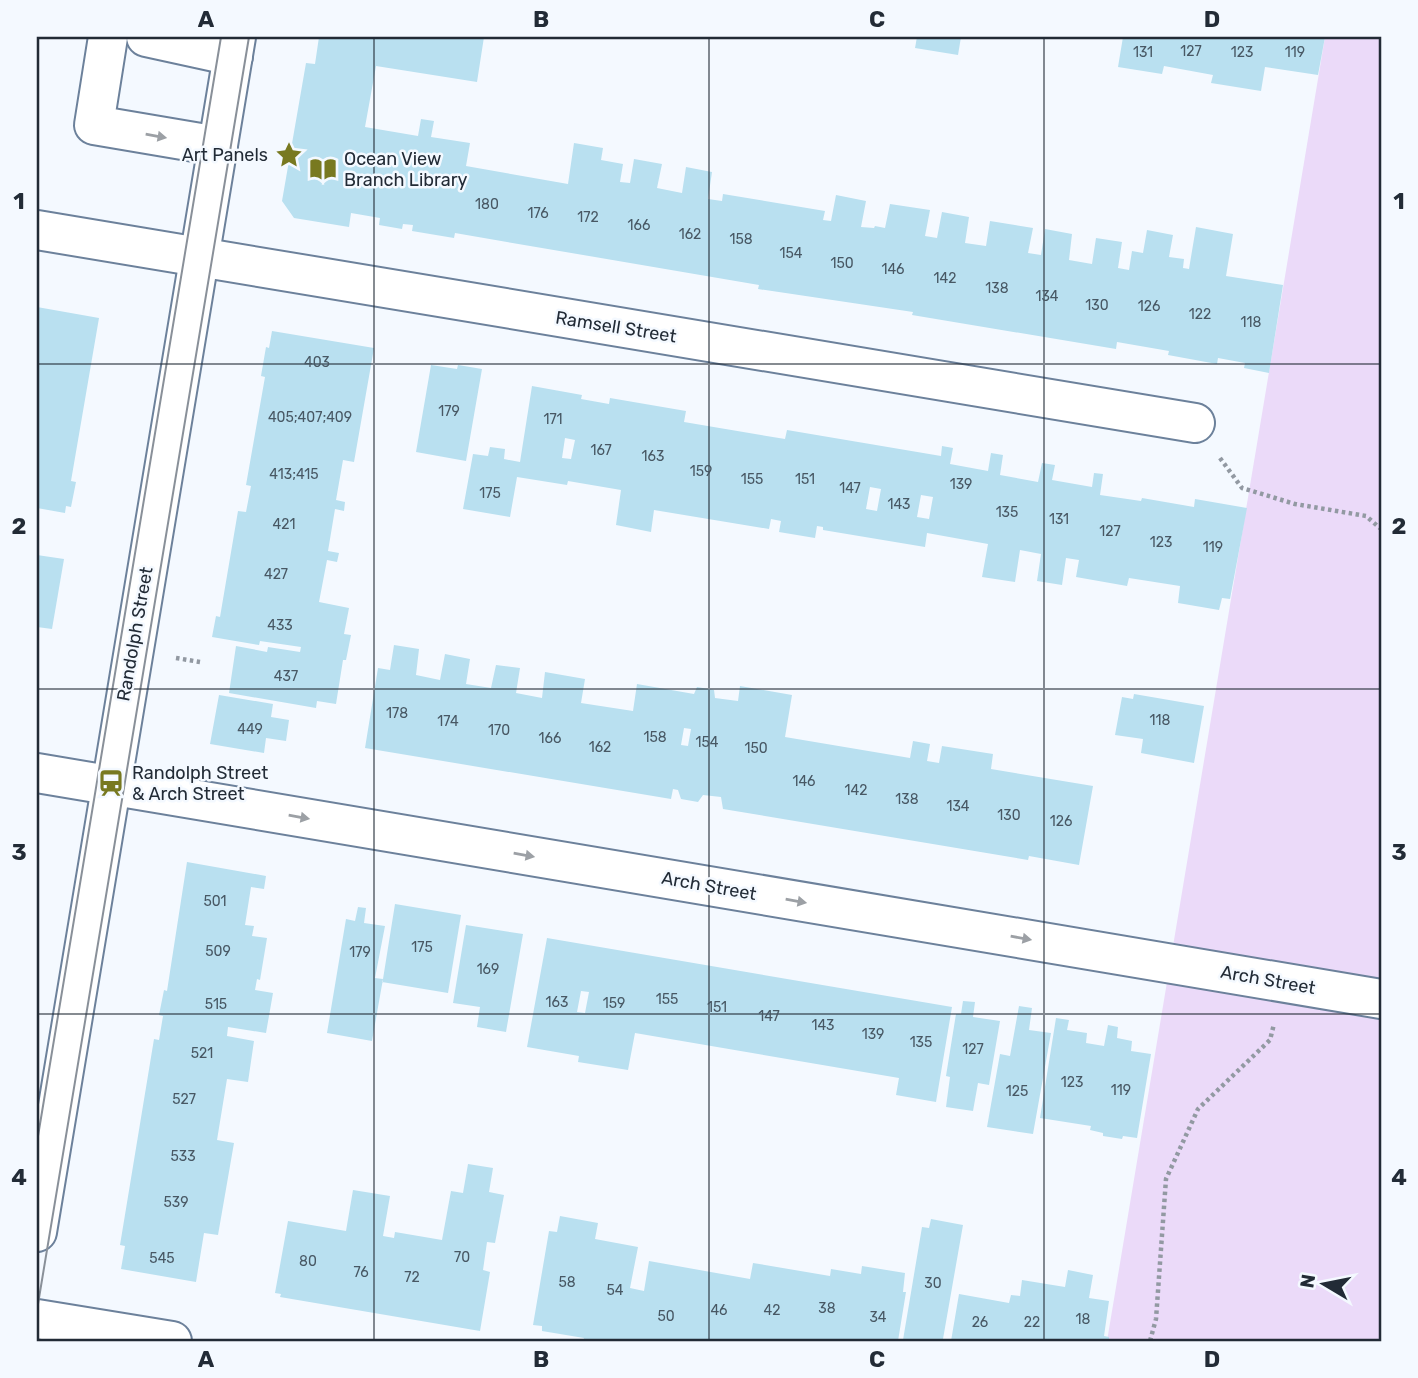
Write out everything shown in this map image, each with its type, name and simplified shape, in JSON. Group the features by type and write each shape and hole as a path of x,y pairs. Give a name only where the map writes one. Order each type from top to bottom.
{"street":[{"path":"108,37 94,125 218,146"},
{"path":"146,37 234,46"},
{"name":"Randolph Street","path":"37,1232 234,46"},
{"name":"Ramsell Street","path":"37,230 1195,423"},
{"name":"Arch Street","path":"37,773 1381,999"},
{"path":"37,1319 172,1341"}],"path":[{"path":"1195,423 1242,488 1295,504 1366,516 1381,529"},
{"path":"174,671 176,657 200,662"},
{"path":"1150,1341 1156,1319 1166,1180 1198,1108 1270,1040 1287,983"}],"shaded area":[{"path":"1325,37 1381,37 1381,1341 1107,1341"}],"building":[{"path":"319,37 484,37 477,82 376,66 365,127 418,136 421,119 434,121 431,137 470,143 466,166 568,184 574,143 603,148 601,160 623,164 620,182 630,183 634,159 662,164 657,188 682,193 686,167 712,172 708,199 722,201 723,194 825,211 823,220 831,221 836,195 866,201 861,227 874,228 885,228 890,204 930,210 925,236 937,238 942,212 969,217 965,243 986,246 990,221 1033,228 1028,253 1041,255 1045,229 1072,234 1069,260 1092,264 1096,238 1122,242 1118,268 1129,270 1132,251 1143,253 1147,230 1173,235 1169,257 1184,259 1183,268 1189,269 1196,227 1233,234 1226,276 1283,285 1269,373 1244,368 1245,363 1218,358 1217,364 1168,355 1169,351 1117,342 1116,349 912,315 913,312 758,289 759,285 455,233 454,238 412,231 413,225 403,224 402,229 379,225 380,218 351,213 349,227 294,218 282,201 306,63 315,64"},
{"path":"917,37 961,37 958,55 915,48"},
{"path":"1123,37 1325,37 1318,75 1265,67 1261,91 1211,83 1213,75 1164,66 1162,74 1118,67"},
{"path":"37,307 99,318 71,481 76,482 71,507 66,506 65,513 37,508"},
{"path":"272,331 374,348 354,462 343,460 336,500 345,502 344,511 335,509 328,551 339,553 337,562 327,560 319,602 349,608 344,634 351,635 346,660 343,660 336,704 317,701 316,708 229,693 236,646 267,652 268,647 300,652 301,647 260,641 259,645 212,637 216,616 220,617 238,511 246,512 251,486 246,485 265,377 261,376"},
{"path":"431,365 457,369 458,365 482,369 466,461 416,452"},
{"path":"532,386 582,395 581,399 609,404 610,398 686,411 684,422 785,439 787,430 941,456 942,446 953,448 950,464 988,471 991,453 1003,455 1000,475 1038,482 1042,463 1055,465 1052,480 1092,487 1094,473 1103,474 1100,495 1141,501 1142,498 1194,507 1195,499 1247,508 1230,599 1222,598 1219,610 1178,603 1180,586 1129,578 1127,586 1076,577 1079,560 1066,558 1062,585 1037,581 1041,554 1020,550 1015,582 982,577 988,544 927,533 925,547 823,530 823,527 817,526 815,538 779,532 781,521 771,519 769,529 654,510 651,532 616,525 621,490 568,481 567,485 517,477 510,517 463,509 473,454 488,456 490,447 505,449 504,459 520,462","holes":["565,438 575,440 571,459 562,458","870,487 881,489 877,511 866,509","921,495 933,497 929,519 917,517"]},
{"path":"37,555 64,559 52,629 37,627"},
{"path":"394,645 419,649 416,675 440,680 445,654 470,659 466,684 491,688 496,665 520,668 516,693 542,698 545,672 585,679 581,703 633,711 637,684 694,694 697,687 714,690 715,698 738,701 740,686 792,695 785,737 910,758 913,741 930,744 927,761 939,763 942,746 993,754 991,769 1093,786 1079,865 1029,856 1028,860 723,809 721,797 703,795 698,802 681,799 678,790 673,789 671,799 365,748 378,668 390,670","holes":["684,728 691,729 688,746 681,745"]},
{"path":"1134,694 1204,706 1194,763 1141,753 1143,739 1115,735 1122,697 1133,699"},
{"path":"219,695 273,704 271,717 289,720 286,741 266,738 264,753 210,744"},
{"path":"187,862 266,876 264,889 251,887 245,925 254,926 252,936 267,938 260,980 257,979 255,990 273,993 266,1033 228,1027 227,1036 254,1041 248,1082 227,1079 217,1140 234,1143 218,1235 204,1233 196,1282 121,1269 125,1246 120,1245 154,1039 159,1040 163,1016 159,1015 164,990 167,991"},
{"path":"395,904 461,915 448,993 382,982 372,1041 327,1033 346,919 355,921 358,907 366,908 364,923 385,926 375,978 383,979"},
{"path":"466,925 523,934 506,1032 477,1027 480,1007 453,1003"},
{"path":"547,938 952,1007 936,1102 896,1095 899,1078 635,1033 628,1070 578,1062 579,1056 527,1047","holes":["581,991 589,992 585,1013 577,1012"]},
{"path":"963,1001 975,1002 973,1017 1000,1021 989,1085 978,1083 973,1111 946,1107 950,1077 946,1076 956,1014 961,1014"},
{"path":"1019,1006 1032,1008 1029,1030 1051,1033 1033,1134 987,1127 1000,1054 1010,1056"},
{"path":"1056,1018 1069,1020 1067,1030 1087,1033 1086,1043 1104,1046 1108,1025 1118,1027 1117,1038 1132,1041 1131,1051 1151,1054 1137,1138 1103,1136 1103,1133 1090,1130 1091,1126 1040,1118"},
{"path":"468,1164 493,1168 489,1192 504,1195 495,1243 487,1242 483,1270 490,1272 480,1331 280,1297 281,1294 275,1293 288,1221 346,1231 353,1190 390,1196 383,1236 394,1238 395,1232 442,1240 451,1191 463,1193"},
{"path":"560,1216 598,1223 595,1239 638,1247 630,1288 644,1291 649,1261 750,1279 753,1263 830,1276 831,1269 861,1274 862,1266 905,1273 903,1292 906,1292 898,1341 583,1341 584,1338 542,1331 542,1326 533,1325 549,1231 557,1232"},
{"path":"931,1219 963,1225 943,1339 903,1340 922,1227 929,1228"},
{"path":"1068,1270 1093,1275 1089,1298 1109,1301 1104,1336 1109,1337 1109,1341 951,1341 959,1294 1009,1303 1011,1295 1020,1296 1022,1280 1065,1287"}],"tram line":[{"path":"37,1142 221,37"},
{"path":"37,1310 249,37"}],"place":[{"name":"Art Panels","path":"289,155"},
{"name":"Ocean View Branch Library","path":"323,169"},
{"name":"Randolph Street & Arch Street","path":"111,783"}]}
